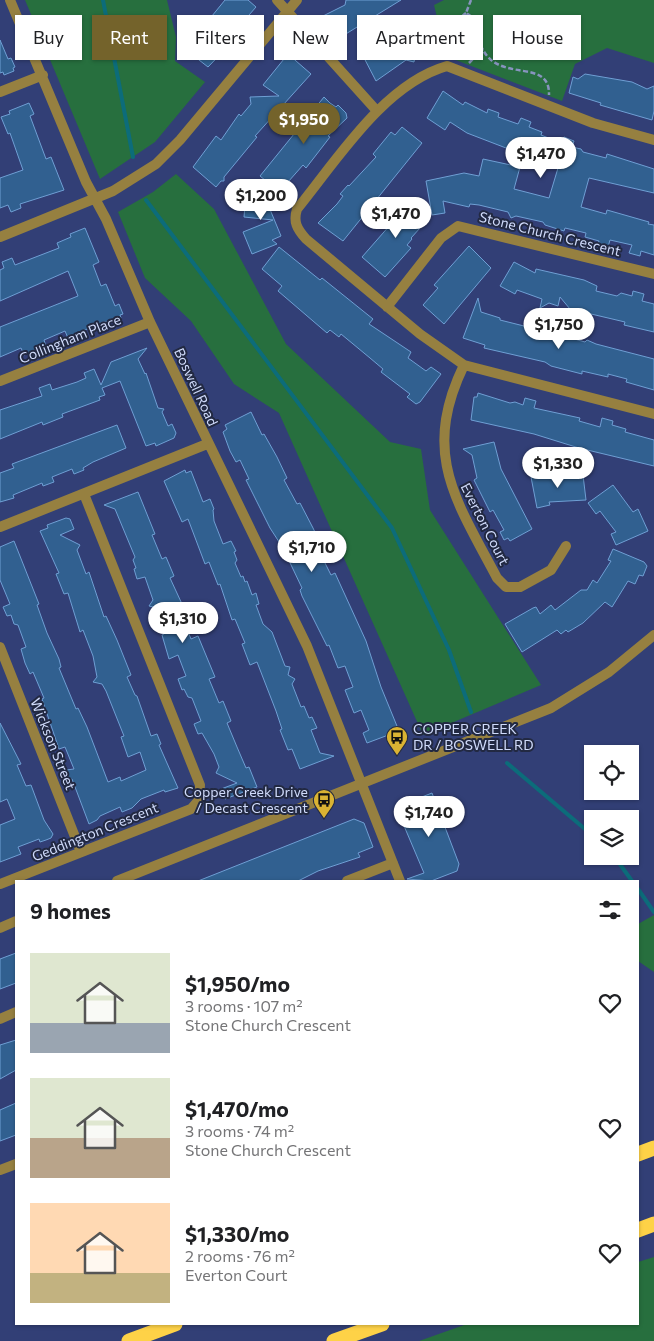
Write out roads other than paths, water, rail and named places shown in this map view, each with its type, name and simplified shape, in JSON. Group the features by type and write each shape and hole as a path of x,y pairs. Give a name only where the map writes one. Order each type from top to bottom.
{"highway":[{"path":"639,1154 654,1148"},
{"path":"639,1230 654,1224"},
{"path":"128,1341 172,1325"},
{"path":"334,1341 379,1325"}],"street":[{"name":"Boswell Road","path":"10,0 43,75 86,182 95,198 150,322 307,646 400,880"},
{"path":"277,0 376,110"},
{"path":"0,237 134,180 168,152 297,0"},
{"path":"654,140 593,123 447,66 415,81 376,110 297,209 294,218 296,228 306,239 438,348 464,365 654,414"},
{"path":"0,92 43,75"},
{"name":"Stone Church Crescent","path":"387,306 441,238 458,226 654,274"},
{"name":"Collingham Place","path":"0,381 150,322"},
{"name":"Everton Court","path":"464,365 457,379 446,422 444,438 446,469 458,504 497,578 506,587 520,587 551,570 566,546"},
{"path":"0,527 208,444"},
{"name":"Geddington Crescent","path":"0,884 190,809 199,800 200,785 84,494"},
{"path":"120,880 551,708 609,672 654,635"},
{"name":"Wickson Street","path":"0,647 81,852"},
{"path":"350,880 393,863"},
{"path":"0,928 15,921"},
{"path":"0,1019 15,1012"},
{"path":"0,1170 15,1164"}],"waterway":[{"path":"103,0 133,157"},
{"path":"146,200 392,528 449,650 471,712"},
{"path":"507,763 584,828"},
{"path":"620,865 631,880"},
{"path":"639,890 654,912"}],"place":[{"name":"COPPER CREEK DR / BOSWELL RD","path":"397,756"},
{"name":"Copper Creek Drive / Decast Crescent","path":"324,819"}]}
